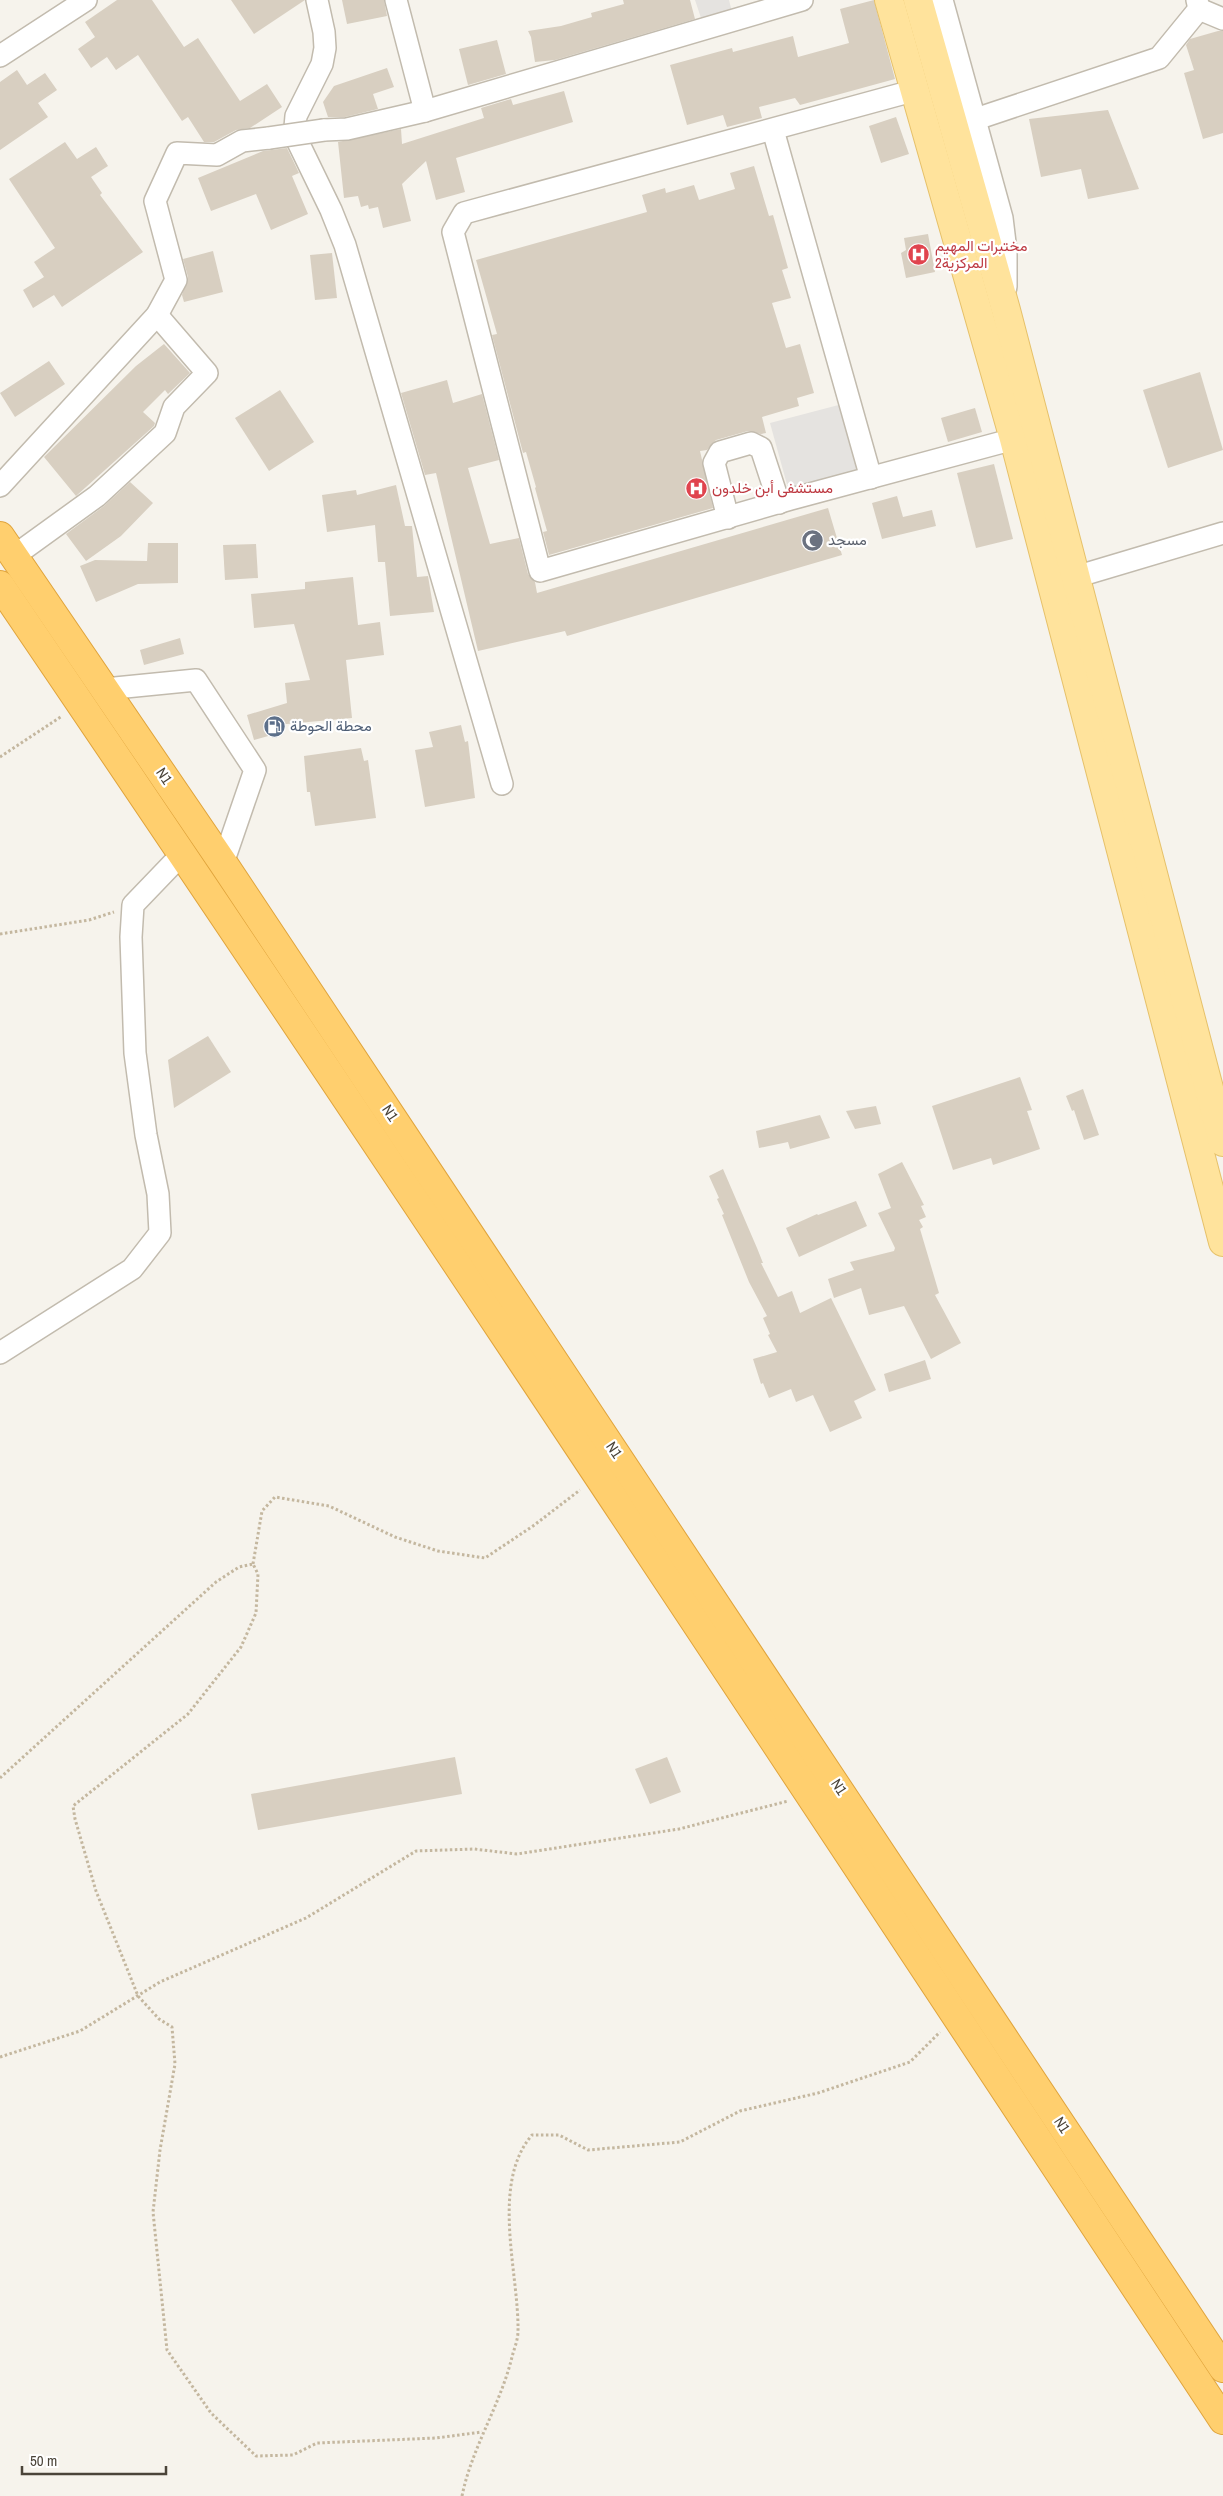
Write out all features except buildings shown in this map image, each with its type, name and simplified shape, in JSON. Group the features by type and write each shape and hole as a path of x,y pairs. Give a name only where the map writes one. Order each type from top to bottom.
{"highway":[{"name":"N1","path":"7,546 223,863 816,1751 1223,2368"},
{"name":"N1","path":"0,585 182,854 810,1795 1223,2420"}],"main road":[{"path":"889,0 1014,439 1064,581 1223,1142"},
{"path":"918,0 1006,310 1064,581 1223,1242"}],"street":[{"path":"0,56 86,0"},
{"path":"317,0 324,32 325,48 322,64 296,116 296,138 331,210 344,245 502,784"},
{"path":"396,0 425,111"},
{"path":"0,486 157,315 176,280 155,201 177,153 218,154 242,142 324,130 347,129 425,111 802,0"},
{"path":"942,0 976,118 1004,234 1006,310"},
{"path":"976,118 1159,58 1198,5 1223,19"},
{"path":"916,90 464,213 453,232 540,571 1014,439"},
{"path":"774,130 870,478"},
{"path":"7,546 97,496 165,433 174,407 207,373 157,315"},
{"path":"728,518 714,463 720,452 743,445 751,443 761,448 779,503"},
{"path":"1064,581 1223,533"},
{"path":"105,688 196,680 255,770 223,863"},
{"path":"0,1352 132,1269 160,1233 158,1194 146,1135 135,1052 131,937 133,905 182,854"}],"path":[{"path":"0,757 80,704"},
{"path":"0,934 89,920 133,905"},
{"path":"482,2432 436,2438 317,2443 293,2455 256,2456 211,2413 167,2350 153,2212 160,2150 175,2064 172,2027 159,2019 138,1996 96,1891 73,1806 188,1714 240,1647 256,1613 258,1574 253,1564 262,1511 275,1497 329,1506 395,1538 438,1550 485,1558 533,1526 598,1477"},
{"path":"0,1778 216,1582 239,1567 253,1564"},
{"path":"0,2057 80,2031 160,1982 306,1918 416,1851 474,1849 516,1854 679,1830 810,1795"},
{"path":"462,2496 467,2473 482,2432 505,2384 518,2333 509,2234 512,2175 526,2142 532,2135 559,2135 588,2150 680,2142 740,2111 818,2094 910,2062 956,2016"}],"shaded area":[{"path":"695,0 729,0 732,12 702,21"},
{"path":"850,402 871,478 791,499 770,423"}],"place":[{"name":"مختبرات المهيم المركزية2","path":"919,255"},
{"name":"مستشفى أبن خلدون","path":"696,488"},
{"name":"مسجد","path":"812,540"},
{"name":"محطة الحوطة","path":"274,726"}]}
